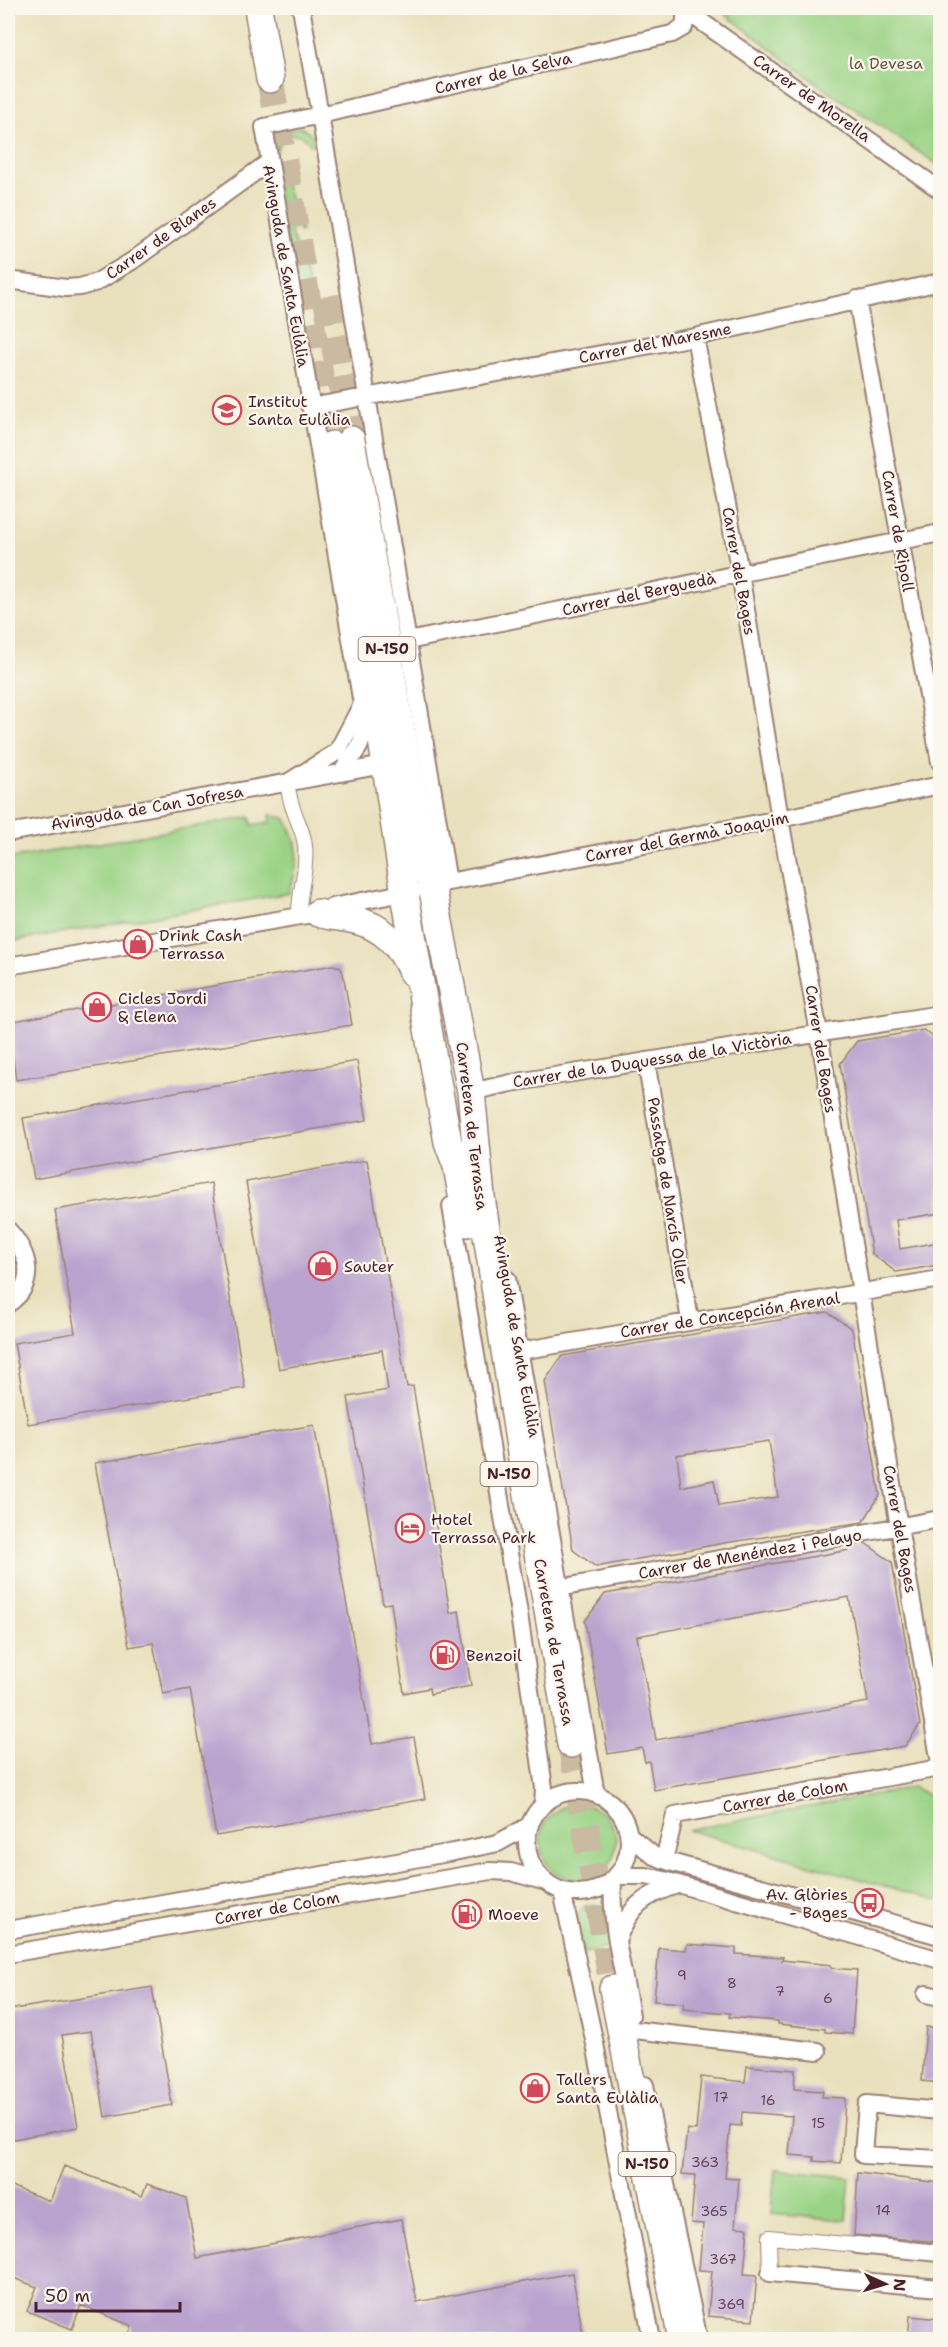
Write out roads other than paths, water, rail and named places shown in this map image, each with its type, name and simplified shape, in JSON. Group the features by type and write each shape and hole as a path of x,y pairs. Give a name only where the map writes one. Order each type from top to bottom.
{"main road":[{"path":"258,8 279,78 276,8"},
{"name":"Carretera de Terrassa","path":"341,442 440,884 471,1092 481,1197 563,1746 458,1166 448,1142 405,894 376,699 341,442"},
{"path":"309,915 355,920 381,930 399,946 423,994"},
{"name":"N-150","path":"666,2340 606,1991 682,2340"}],"street":[{"path":"301,8 408,641 433,855"},
{"name":"Carrer de la Selva","path":"320,115 672,34 684,15 706,23"},
{"name":"Carrer de Morella","path":"706,23 940,190"},
{"name":"Avinguda de Santa Eulàlia","path":"287,783 337,752 362,704 264,127 320,115"},
{"name":"Carrer de Blanes","path":"8,280 66,288 97,282 132,261 269,162"},
{"name":"Carrer del Maresme","path":"368,396 695,338 940,282"},
{"name":"Carrer de Ripoll","path":"857,300 940,762"},
{"name":"Carrer del Bages","path":"695,338 740,573 940,1762"},
{"path":"310,407 368,396"},
{"name":"Carrer del Berguedà","path":"408,641 940,533"},
{"path":"341,773 359,747 376,699"},
{"name":"Avinguda de Can Jofresa","path":"8,833 374,767 386,769"},
{"path":"386,769 398,782 411,838 433,855"},
{"path":"287,783 292,808 303,832 306,847 298,901 309,915"},
{"name":"Carrer del Germà Joaquim","path":"440,884 780,819 940,784"},
{"path":"8,966 309,915 440,884"},
{"name":"Carrer de la Duquessa de la Victòria","path":"471,1092 512,1083 940,1014"},
{"name":"Passatge de Narcís Oller","path":"646,1061 690,1320"},
{"name":"Avinguda de Santa Eulàlia","path":"471,1092 520,1351 596,1794"},
{"path":"448,1142 446,1168 522,1633 542,1779 543,1805"},
{"path":"8,1230 18,1241 25,1254 27,1269 21,1288 14,1300 8,1304"},
{"name":"Carrer de Concepción Arenal","path":"520,1351 690,1320 860,1294 940,1279"},
{"name":"Carrer de Menéndez i Pelayo","path":"559,1588 940,1520"},
{"name":"Carrer de Colom","path":"664,1860 675,1815 940,1768"},
{"path":"940,1936 664,1860 641,1847 630,1836 619,1810 596,1794 573,1791 562,1793 543,1805 530,1825 527,1838 529,1856 537,1873 546,1882 562,1891 572,1894 594,1892 615,1879 646,1876 940,1960"},
{"name":"Carrer de Colom","path":"8,1930 464,1850 498,1843 530,1825"},
{"path":"630,1836 628,1856 615,1879 611,1902 634,2030 699,2340"},
{"name":"Carrer de Colom","path":"8,1954 489,1870 511,1872 546,1882"},
{"path":"617,1940 630,1913 641,1901 678,1885"},
{"path":"562,1891 595,2044 652,2340"},
{"path":"634,2030 818,2051"},
{"path":"940,2111 867,2104 863,2155 940,2159"},
{"path":"940,2253 769,2237 770,2273 940,2288"}],"tunnel":[{"path":"270,79 332,445"},
{"path":"326,296 351,440"},
{"path":"571,1744 613,1989"}],"place":[{"name":"Institut Santa Eulàlia","path":"227,410"},
{"name":"Drink Cash Terrassa","path":"138,944"},
{"name":"Cicles Jordi & Elena","path":"97,1007"},
{"name":"Sauter","path":"323,1266"},
{"name":"Hotel Terrassa Park","path":"410,1528"},
{"name":"Benzoil","path":"445,1655"},
{"name":"Av. Glòries - Bages","path":"869,1903"},
{"name":"Moeve","path":"467,1914"},
{"name":"Tallers Santa Eulàlia","path":"535,2088"}],"park label":[{"name":"la Devesa","path":"886,63"}]}
